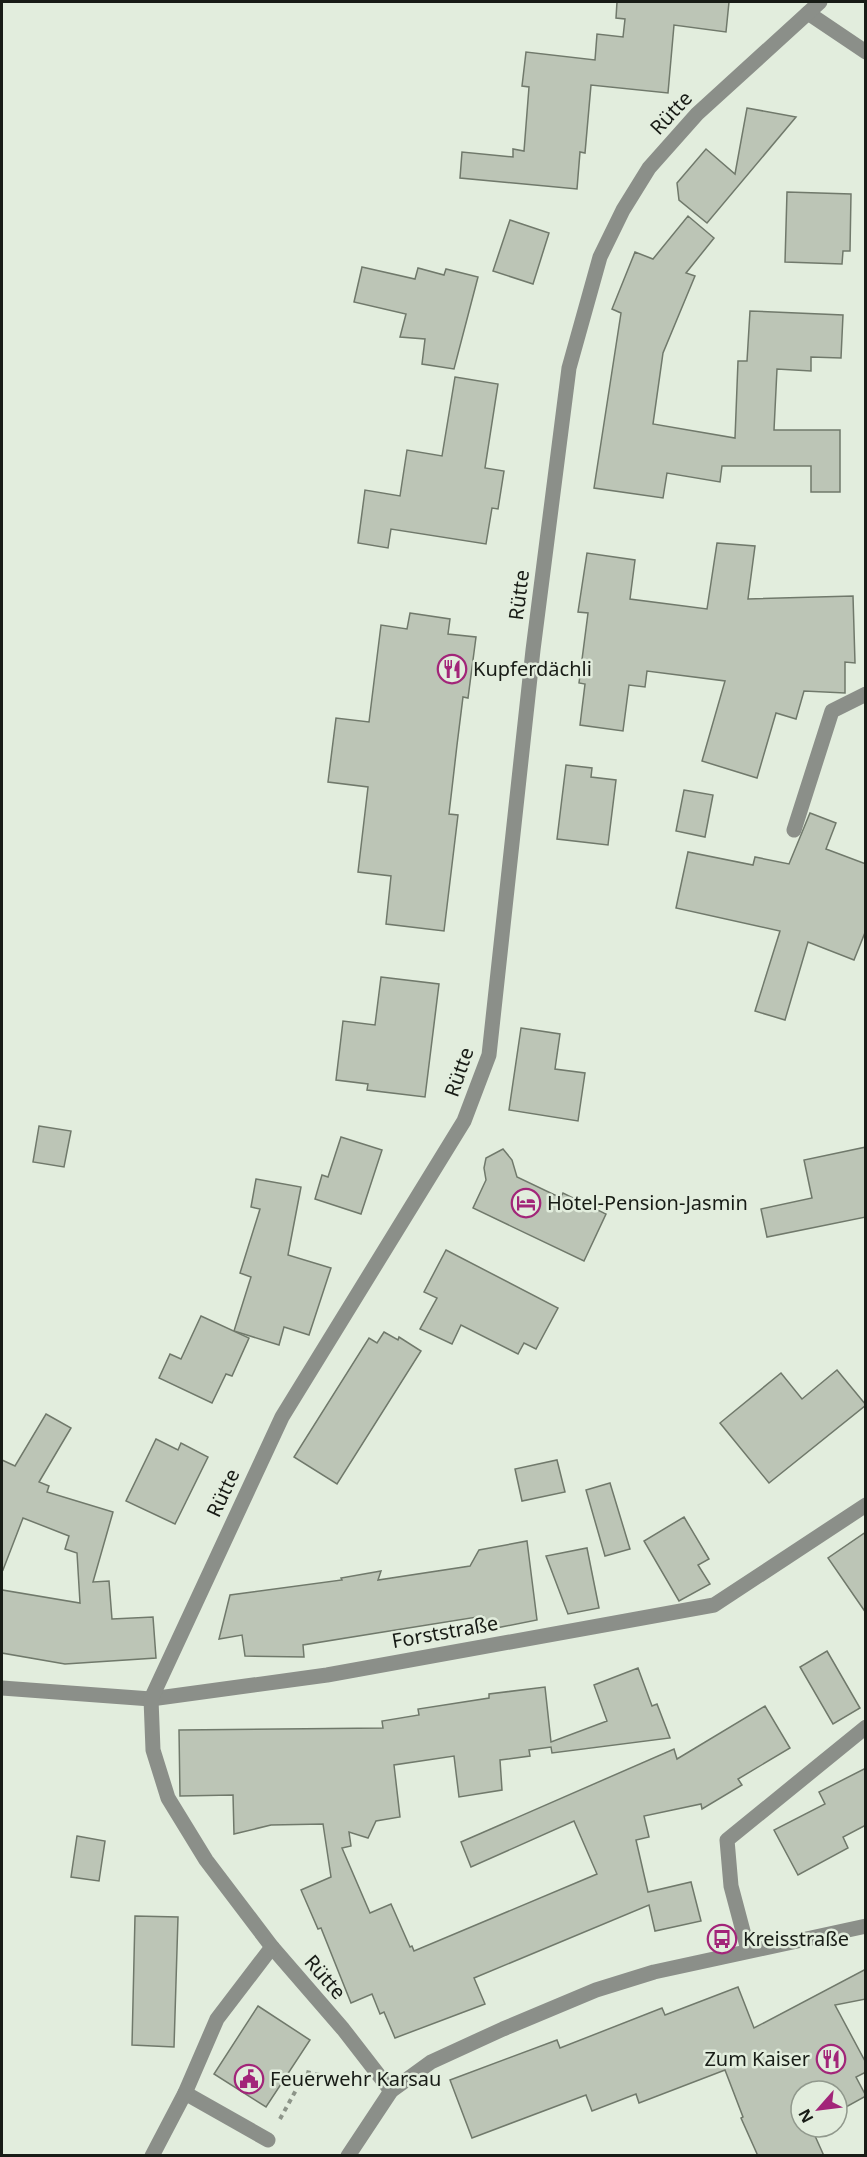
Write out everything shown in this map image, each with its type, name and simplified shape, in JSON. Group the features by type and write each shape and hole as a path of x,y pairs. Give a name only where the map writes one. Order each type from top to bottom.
{"street":[{"name":"Rütte","path":"391,2091 343,2030 272,1947 206,1860 168,1798 153,1750 151,1699 282,1417 464,1121 489,1055 533,650 569,368 600,257 623,210 650,168 697,114 820,2"},
{"path":"808,13 866,52"},
{"path":"794,830 832,711 866,694"},
{"name":"Forststraße","path":"2,1688 151,1699 327,1675 714,1605 866,1504"},
{"path":"748,1950 731,1886 727,1840 866,1727"},
{"path":"348,2156 391,2091 431,2062 596,1990 654,1972 866,1926"},
{"path":"152,2156 185,2093 217,2019 272,1947"},
{"path":"185,2093 268,2140"}],"path":[{"path":"268,2140 306,2072 391,2091"}],"building":[{"path":"617,2 729,2 726,32 674,25 668,93 591,85 585,153 580,152 577,189 460,178 462,152 513,157 513,149 524,151 529,87 522,86 526,52 595,60 597,34 623,37 625,19 616,18"},
{"path":"747,108 796,117 707,223 679,200 677,183 706,149 735,174"},
{"path":"787,192 851,194 850,251 843,251 842,264 785,262"},
{"path":"688,216 714,238 686,273 695,276 663,353 653,424 735,438 738,361 747,361 750,311 843,315 841,358 811,357 811,371 777,369 774,430 840,430 840,492 811,492 811,466 722,466 720,482 667,473 663,498 594,488 621,313 612,309 635,252 653,259"},
{"path":"510,220 549,233 533,284 493,271"},
{"path":"362,267 415,279 418,268 444,275 446,269 478,277 454,369 422,364 425,339 400,337 406,314 354,302"},
{"path":"455,377 498,384 485,468 504,471 498,509 492,508 486,544 391,529 388,548 358,543 365,490 400,496 407,450 442,456"},
{"path":"717,543 755,546 748,599 853,596 855,663 845,662 845,693 804,691 796,719 776,713 757,778 702,761 725,681 647,671 645,687 629,685 623,731 580,725 585,684 579,683 588,613 578,612 587,553 635,560 630,599 707,609"},
{"path":"410,613 450,619 448,634 476,637 468,698 463,697 449,814 458,815 444,931 386,924 391,876 358,872 368,787 328,782 336,718 369,722 381,625 407,629"},
{"path":"566,765 592,768 591,777 616,780 608,845 557,839"},
{"path":"684,790 713,795 705,837 676,831"},
{"path":"810,813 836,823 826,849 866,864 866,930 854,960 808,942 785,1020 755,1011 780,931 676,908 688,852 753,865 755,857 789,864"},
{"path":"381,977 439,984 425,1097 367,1090 368,1084 336,1080 343,1021 375,1025"},
{"path":"521,1028 560,1034 555,1069 585,1073 578,1121 509,1110"},
{"path":"39,1126 71,1131 64,1167 33,1162"},
{"path":"341,1137 382,1150 361,1214 315,1199 322,1175 328,1177"},
{"path":"866,1147 866,1217 767,1237 761,1209 812,1198 804,1160"},
{"path":"503,1149 512,1160 517,1177 561,1198 563,1193 606,1214 584,1261 473,1208 486,1180 484,1168 486,1158"},
{"path":"256,1179 301,1187 288,1255 331,1268 309,1335 284,1327 279,1345 234,1331 251,1277 240,1273 260,1209 251,1207"},
{"path":"446,1250 558,1308 536,1349 524,1343 518,1354 461,1325 452,1344 420,1329 437,1298 424,1292"},
{"path":"201,1316 249,1338 232,1376 226,1374 212,1403 159,1378 170,1354 181,1359"},
{"path":"384,1332 398,1340 399,1337 421,1351 337,1484 294,1457 369,1338 377,1343"},
{"path":"837,1370 866,1405 769,1483 720,1423 781,1373 802,1399"},
{"path":"46,1414 71,1428 39,1482 49,1486 47,1492 113,1512 93,1582 109,1581 112,1619 153,1617 156,1658 65,1664 2,1653 2,1590 80,1603 77,1553 65,1549 69,1536 23,1518 2,1569 2,1460 15,1466"},
{"path":"156,1439 178,1450 181,1443 208,1457 175,1524 126,1501"},
{"path":"557,1460 565,1492 522,1501 515,1469"},
{"path":"610,1483 630,1549 605,1556 586,1490"},
{"path":"684,1517 709,1559 698,1565 710,1584 679,1601 644,1541"},
{"path":"866,1532 866,1613 828,1558"},
{"path":"527,1541 537,1620 486,1630 483,1616 303,1645 304,1657 245,1656 242,1635 219,1639 230,1595 342,1580 341,1578 381,1571 378,1580 470,1566 479,1550"},
{"path":"587,1548 599,1608 568,1614 546,1556"},
{"path":"827,1651 860,1708 833,1724 800,1667"},
{"path":"638,1668 652,1706 657,1704 670,1738 552,1753 551,1747 529,1750 530,1756 500,1760 502,1790 459,1797 454,1756 394,1765 400,1817 376,1821 368,1838 349,1832 351,1846 342,1848 370,1913 391,1904 410,1947 412,1946 414,1951 597,1874 574,1821 471,1867 461,1842 674,1749 677,1759 765,1706 790,1748 738,1779 742,1785 702,1809 701,1804 644,1816 649,1837 636,1840 648,1892 691,1882 701,1921 655,1931 649,1905 474,1978 485,2004 395,2038 384,2012 380,2014 372,1994 351,2003 321,1928 318,1929 301,1890 331,1877 323,1824 271,1825 234,1834 233,1795 180,1796 179,1730 383,1728 382,1721 419,1715 418,1709 489,1698 489,1694 545,1687 551,1742 607,1721 594,1685"},
{"path":"866,1768 866,1825 843,1837 848,1848 798,1875 774,1830 825,1804 819,1792"},
{"path":"77,1836 105,1841 99,1881 71,1877"},
{"path":"135,1916 178,1917 174,2047 132,2045"},
{"path":"866,1969 866,1999 835,2005 866,2063 866,2072 856,2077 866,2096 849,2105 849,2079 789,2079 789,2139 816,2139 824,2156 758,2156 741,2118 743,2117 725,2070 639,2103 636,2094 592,2111 586,2095 472,2138 450,2080 557,2040 560,2048 662,2008 665,2015 738,1987 754,2028"},
{"path":"258,2006 310,2040 266,2107 214,2074"}],"place":[{"name":"Kupferdächli","path":"452,669"},
{"name":"Hotel-Pension-Jasmin","path":"526,1203"},
{"name":"Kreisstraße","path":"722,1939"},
{"name":"Zum Kaiser","path":"831,2059"},
{"name":"Feuerwehr Karsau","path":"249,2079"}]}
